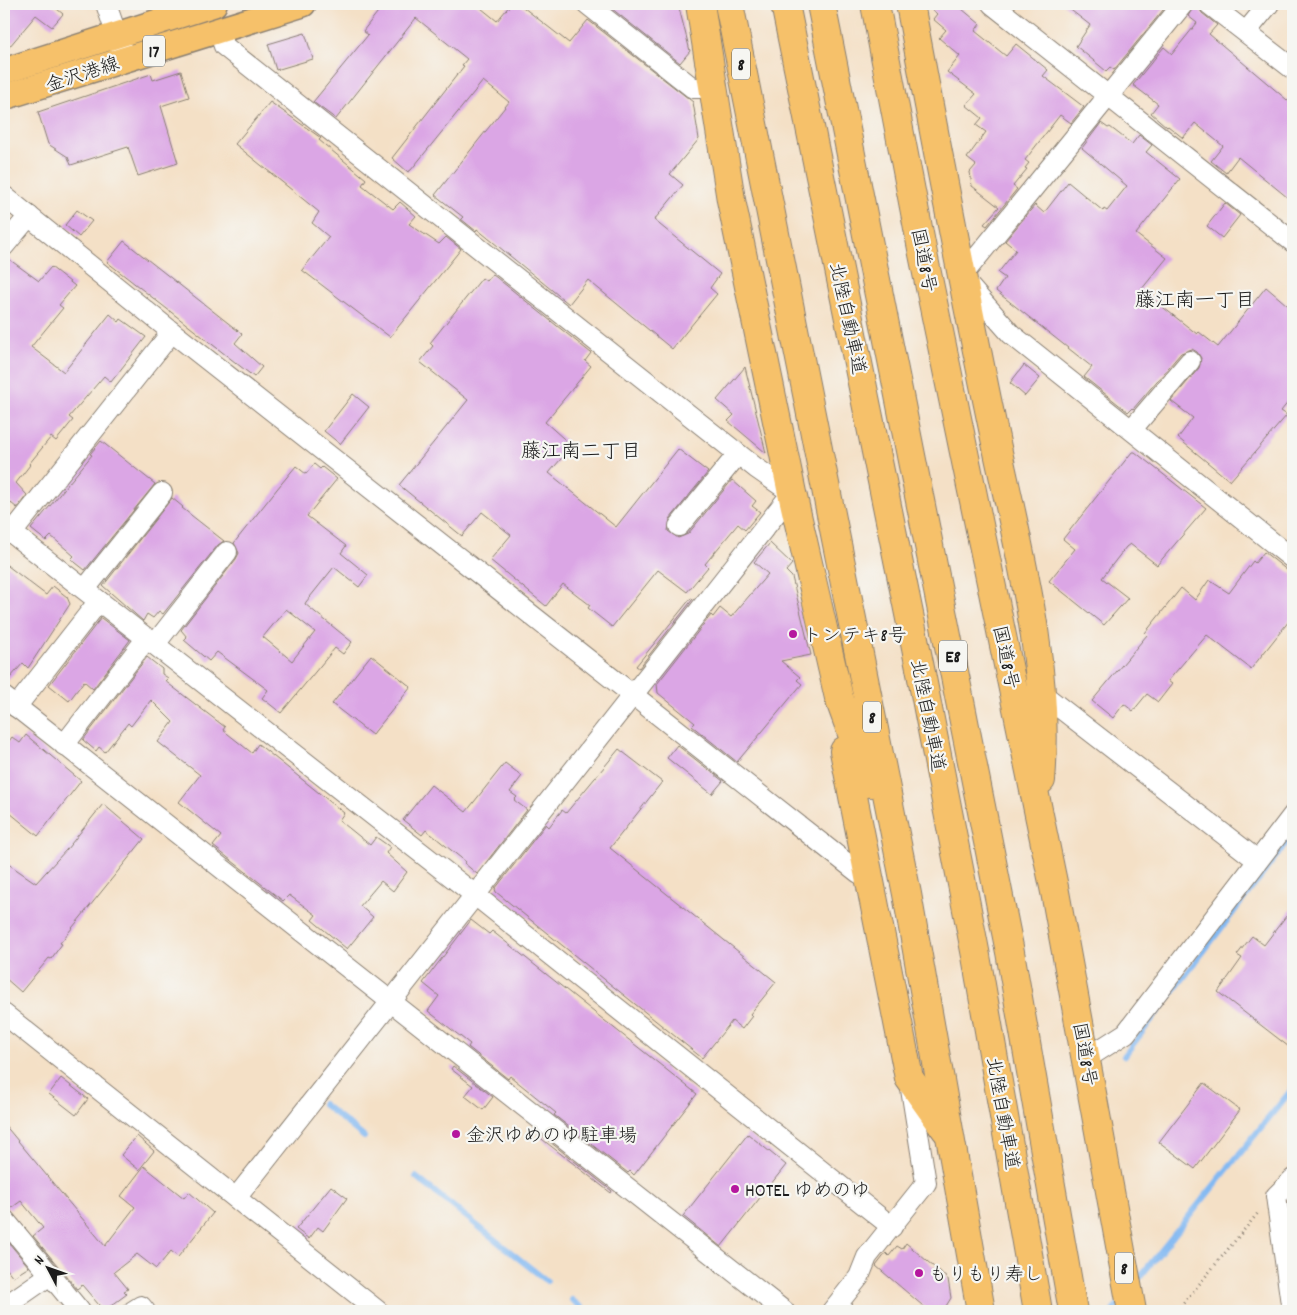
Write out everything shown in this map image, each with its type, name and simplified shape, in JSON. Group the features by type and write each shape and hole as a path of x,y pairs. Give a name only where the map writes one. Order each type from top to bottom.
{"highway":[{"path":"700,4 731,200 792,493 839,698 855,737 907,894"},
{"name":"8","path":"729,4 907,894 981,1311"},
{"name":"北陸自動車道","path":"784,4 917,654 972,936 1038,1311"},
{"name":"北陸自動車道","path":"822,4 1003,913 1073,1311"},
{"name":"国道8号","path":"875,4 1087,1058 1115,1224 1132,1311"},
{"path":"910,4 961,277 1031,611 1041,693 1044,738 1038,809"},
{"path":"839,698 840,737 909,1078 950,1135"}],"main road":[{"name":"金沢港線","path":"4,71 214,4"},
{"name":"金沢港線","path":"4,97 219,32 303,4"}],"street":[{"path":"106,4 125,59"},
{"path":"587,4 693,88 712,88"},
{"path":"992,4 1107,97 1293,242"},
{"path":"1183,4 961,277 1011,334 1293,559"},
{"path":"1210,4 1293,69"},
{"path":"1246,32 1269,4"},
{"path":"219,32 224,46 738,454 792,493 236,1198"},
{"path":"4,196 172,332 859,873 868,871"},
{"path":"4,246 29,216"},
{"path":"172,332 7,534 92,595 151,641 475,895 892,1227"},
{"path":"1132,429 1190,361"},
{"path":"679,526 738,454"},
{"path":"162,493 92,595 10,702 784,1311"},
{"path":"64,745 227,552"},
{"path":"1041,693 1257,860"},
{"path":"1087,1058 1126,1033 1293,815"},
{"path":"4,1014 378,1311"},
{"path":"832,1311 859,1277 868,1257 926,1183 909,1078"},
{"path":"1292,1311 1276,1196 1293,1179"},
{"path":"4,1219 80,1311"},
{"path":"4,1308 50,1275"},
{"path":"133,1311 141,1306 145,1311"}],"path":[{"path":"1177,1311 1251,1220 1276,1196"}],"building":[{"path":"4,4 51,4 63,14 52,27 36,15 4,53"},
{"path":"384,4 476,4 497,21 511,4 519,4 569,43 588,20 693,102 699,139 670,174 683,185 654,220 720,274 710,288 717,294 672,349 588,280 569,304 477,229 476,231 461,219 463,217 435,195 509,102 483,81 411,170 408,172 392,158 464,66 462,65 467,59 416,18 336,119 313,102 368,35 363,31"},
{"path":"606,4 678,4 690,51 680,63"},
{"path":"926,4 956,4 980,24 975,31 1006,56 1016,44 1048,70 1043,76 1084,107 1071,123 1060,115 1025,160 1029,163 1025,168 1027,169 1013,186 1017,189 987,226 984,224 999,207 972,186 970,172 976,165 967,158 986,132 976,125 982,118 966,105 976,94 947,72 960,56 939,38 946,30 933,19 937,14"},
{"path":"1063,4 1168,4 1114,70 1110,67 1106,71 1076,46 1090,25"},
{"path":"1195,4 1197,4 1202,13 1217,25 1209,34 1293,105 1293,202 1238,157 1226,173 1211,161 1223,146 1195,123 1183,138 1151,113 1158,104 1133,85 1164,47 1172,54 1197,23 1188,16"},
{"path":"305,33 313,59 276,70 268,44"},
{"path":"181,71 189,97 161,106 178,163 138,176 128,147 71,165 68,157 48,144 38,112 151,74 153,80"},
{"path":"270,102 321,138 319,140 366,179 362,185 393,209 400,202 416,216 409,224 439,244 446,237 461,249 390,337 302,270 329,237 312,223 319,212 235,144"},
{"path":"1101,123 1108,128 1110,127 1132,144 1139,135 1152,145 1146,152 1180,179 1136,234 1167,258 1141,290 1197,334 1199,332 1218,347 1266,287 1293,310 1293,396 1281,411 1287,415 1230,481 1178,438 1193,418 1171,401 1199,368 1201,358 1197,352 1192,349 1181,353 1133,409 1128,412 1084,377 1092,367 996,291 1005,278 998,273 1016,250 1005,241 1035,205 1044,213 1068,182 1103,211 1104,209 1107,211 1127,186 1082,148"},
{"path":"1225,203 1240,215 1222,238 1207,226"},
{"path":"77,210 92,221 79,237 65,225"},
{"path":"124,241 242,334 235,343 262,367 254,377 107,262"},
{"path":"6,257 39,281 51,267 75,286 59,305 63,308 31,347 64,372 110,314 119,322 121,319 146,337 111,382 104,376 69,417 73,420 56,441 51,437 29,464 16,483 27,495 17,508 11,503 4,512 4,258"},
{"path":"492,274 591,353 585,361 591,366 545,422 572,446 549,473 616,527 678,449 708,472 670,519 668,531 678,538 688,534 732,480 756,501 752,506 760,512 745,530 738,524 705,564 708,567 687,592 658,570 612,627 588,608 590,605 563,584 546,606 490,560 511,535 482,512 462,536 399,485 468,400 420,362 433,346 430,343 482,278 486,281"},
{"path":"1024,365 1040,378 1025,396 1010,383"},
{"path":"745,367 766,453 728,421 734,415 717,400"},
{"path":"353,394 369,407 340,444 324,431"},
{"path":"101,441 155,484 85,570 71,559 74,556 51,536 46,541 31,529 92,455 90,454"},
{"path":"1132,452 1135,452 1206,508 1157,565 1130,544 1126,547 1102,578 1128,598 1104,625 1049,581 1075,549 1063,539"},
{"path":"314,464 320,469 322,467 337,479 307,516 346,546 341,553 368,575 359,587 334,567 306,602 305,604 352,642 343,654 335,648 281,713 262,698 268,690 217,652 209,661 184,640 187,637 181,630 236,559 239,553 234,543 277,489 296,466 306,474","holes":["286,609 315,632 292,661 263,637"]},
{"path":"172,498 224,541 218,545 163,614 159,611 153,618 147,614 143,621 103,586"},
{"path":"770,543 792,564 786,571 792,577 811,655 781,661 800,677 797,680 802,684 737,762 692,726 695,723 658,693 657,684 711,615 713,617 720,608 731,617 768,574 754,562"},
{"path":"1264,552 1293,575 1293,616 1251,669 1207,635 1168,681 1172,684 1158,702 1147,694 1133,711 1124,704 1113,718 1092,701 1147,635 1145,633 1181,588 1195,600 1209,580 1229,593 1253,561 1255,563"},
{"path":"4,563 46,595 53,586 67,597 70,604 28,668 23,663 4,685"},
{"path":"691,598 693,599 639,668 636,666"},
{"path":"101,618 130,640 93,689 84,681 69,701 49,685"},
{"path":"371,655 411,687 372,735 332,704"},
{"path":"147,657 162,669 162,674 168,678 165,681 225,727 223,730 252,753 258,744 344,813 339,820 370,845 376,837 390,847 386,853 407,872 393,891 381,881 360,906 373,917 347,949 312,920 316,915 289,895 283,901 213,846 221,836 179,802 200,775 158,742 173,722 151,700 131,726 128,723 105,752 99,747 96,751 83,740"},
{"path":"26,735 81,781 38,836 4,808 4,748 12,737 20,743"},
{"path":"677,745 723,781 712,794 667,758"},
{"path":"619,749 662,782 610,848 776,982 750,1014 752,1016 742,1029 732,1021 702,1058 496,892 495,889 546,824 549,827 562,810 566,813"},
{"path":"505,763 522,776 510,792 517,797 514,800 527,810 477,874 464,863 466,862 426,830 422,835 403,820 431,785 466,812"},
{"path":"103,804 144,839 60,943 62,944 51,959 49,958 21,992 4,977 4,861 36,883 67,849"},
{"path":"1293,907 1293,1050 1218,992 1242,958 1237,955 1252,936 1264,945"},
{"path":"471,920 489,934 492,931 697,1094 634,1175 630,1171 628,1173 554,1115 556,1113 510,1076 508,1079 468,1047 470,1044 428,1011 439,996 423,983"},
{"path":"453,1066 493,1097 483,1110 465,1096 473,1086 451,1069"},
{"path":"61,1078 88,1099 76,1115 49,1094"},
{"path":"1204,1083 1240,1110 1195,1169 1159,1142"},
{"path":"4,1124 105,1246 135,1207 121,1196 144,1166 184,1198 189,1192 213,1213 178,1257 171,1251 156,1269 137,1254 114,1272 128,1289 124,1291 127,1294 104,1311 82,1285 77,1289 33,1236 43,1228 21,1201 10,1209 4,1207"},
{"path":"540,1134 612,1191 611,1193 538,1136"},
{"path":"748,1134 786,1165 721,1247 683,1216"},
{"path":"137,1136 154,1151 139,1170 121,1155"},
{"path":"331,1186 347,1198 323,1231 318,1227 309,1239 296,1229"},
{"path":"4,1237 29,1267 13,1277 4,1265"},
{"path":"906,1243 948,1279 951,1298 943,1311 929,1311 876,1266 886,1253 889,1256 897,1246 902,1249"}],"waterway":[{"path":"1124,1056 1293,834"},
{"path":"1135,1283 1293,1088"},
{"path":"323,1104 364,1137"},
{"path":"416,1177 547,1281"},
{"path":"572,1300 586,1311"},
{"path":"1113,1311 1121,1301"}],"place":[{"name":"トンテキ8号","path":"793,634"},
{"name":"金沢ゆめのゆ駐車場","path":"456,1134"},
{"name":"HOTEL ゆめのゆ","path":"735,1189"},
{"name":"もりもり寿し","path":"919,1273"}],"district":[{"name":"藤江南一丁目","path":"1195,299"},
{"name":"藤江南二丁目","path":"581,450"}]}
